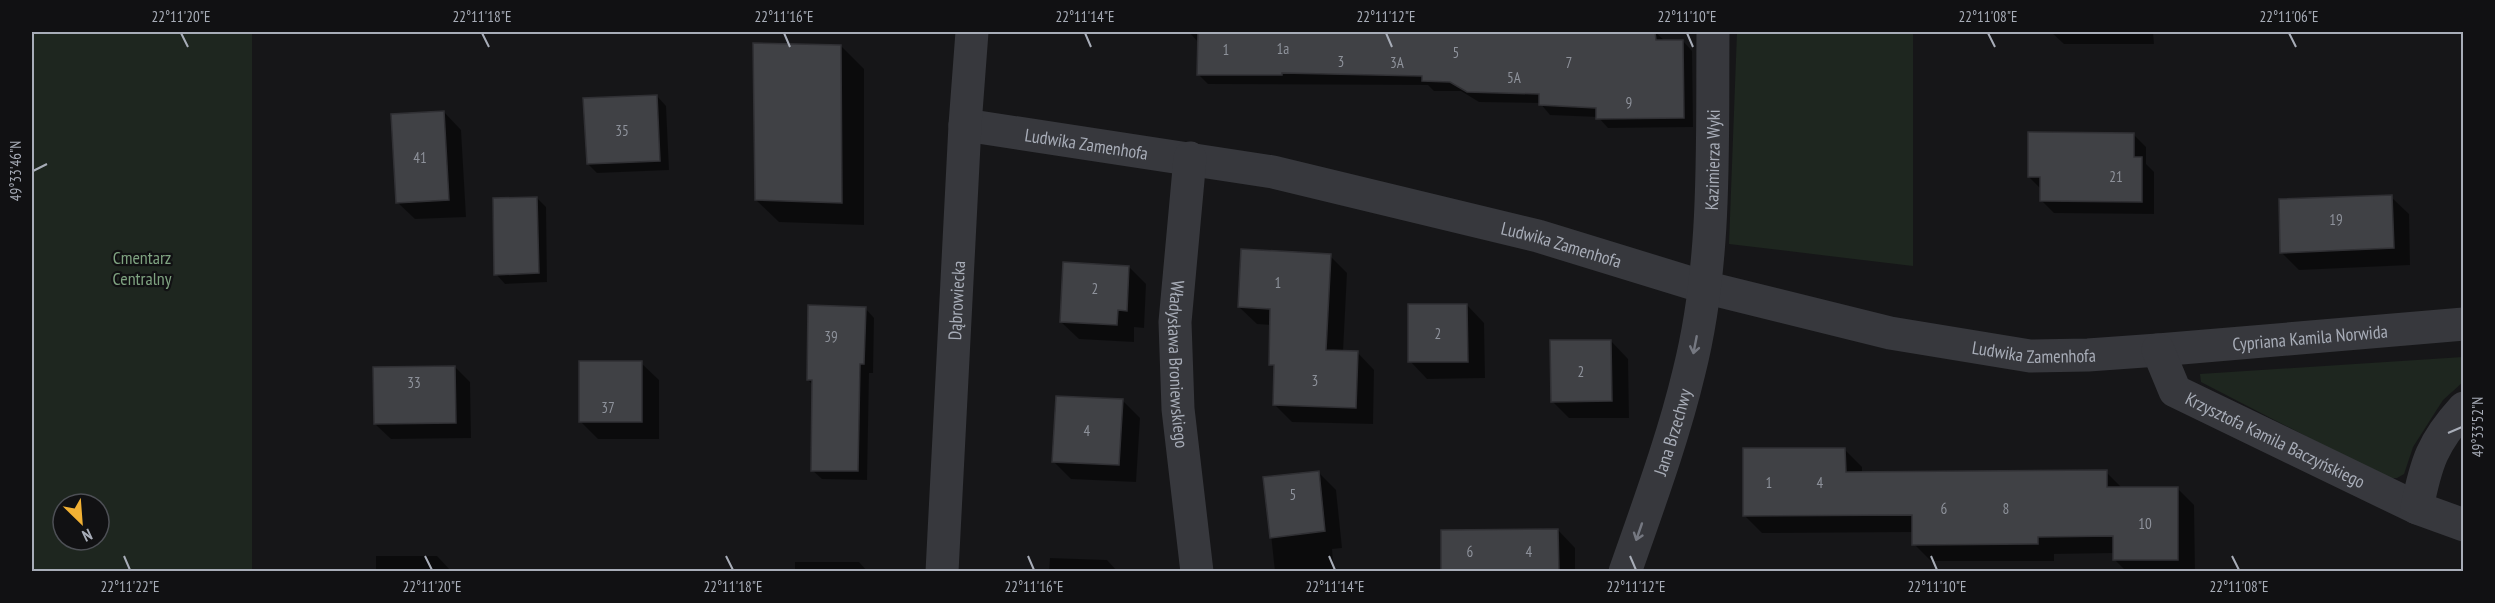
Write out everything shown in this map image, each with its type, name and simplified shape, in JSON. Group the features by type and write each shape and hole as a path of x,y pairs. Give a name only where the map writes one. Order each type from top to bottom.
{"street":[{"name":"Dąbrowiecka","path":"942,572 972,32"},
{"name":"Kazimierza Wyki","path":"1704,287 1712,185 1713,32"},
{"name":"Ludwika Zamenhofa","path":"965,126 1273,172 1538,236 1704,287 1890,333 2030,356 2158,350"},
{"name":"Władysława Broniewskiego","path":"1190,158 1175,322 1178,409 1197,572"},
{"name":"Jana Brzechwy","path":"1626,572 1689,372 1704,287"},
{"name":"Cypriana Kamila Norwida","path":"2158,350 2463,324"},
{"name":"Krzysztofa Kamila Baczyńskiego","path":"2158,350 2175,391 2417,508 2463,525"},
{"path":"2417,508 2426,465 2438,440 2463,408"}],"green space":[{"name":"Cmentarz Centralny","path":"32,32 252,32 252,571 32,571"},
{"path":"1737,32 1913,32 1913,266 1729,244"},
{"path":"2463,357 2463,382 2443,400 2413,447 2404,474 2397,478 2387,478 2201,382 2200,374"}],"building":[{"path":"1198,32 1655,32 1656,40 1683,40 1684,118 1596,119 1596,108 1539,105 1539,94 1467,92 1450,82 1422,81 1422,76 1282,73 1282,75 1197,75"},
{"path":"753,43 841,45 842,203 755,200"},
{"path":"657,95 660,161 587,164 583,98"},
{"path":"444,111 449,200 396,203 391,114"},
{"path":"2028,132 2134,133 2134,157 2142,157 2142,202 2040,201 2040,177 2028,177"},
{"path":"2392,195 2394,248 2280,253 2279,199"},
{"path":"537,197 539,273 494,275 493,198"},
{"path":"1241,249 1331,254 1326,350 1358,351 1356,408 1273,405 1274,365 1269,365 1270,309 1238,307"},
{"path":"1063,262 1129,266 1127,311 1118,310 1117,325 1060,322"},
{"path":"1408,304 1467,304 1468,362 1408,362"},
{"path":"808,305 866,307 864,364 860,364 858,471 811,471 812,380 807,380"},
{"path":"1550,340 1611,340 1612,401 1551,402"},
{"path":"579,361 642,361 642,422 579,422"},
{"path":"455,366 456,423 374,424 373,367"},
{"path":"1056,396 1123,399 1119,465 1052,462"},
{"path":"1743,448 1845,448 1846,472 2107,470 2107,487 2178,487 2178,560 2113,560 2113,536 2038,537 2038,544 1912,545 1912,515 1743,516"},
{"path":"1319,471 1325,531 1270,538 1263,477"},
{"path":"1558,529 1559,572 1441,572 1441,530"}]}
